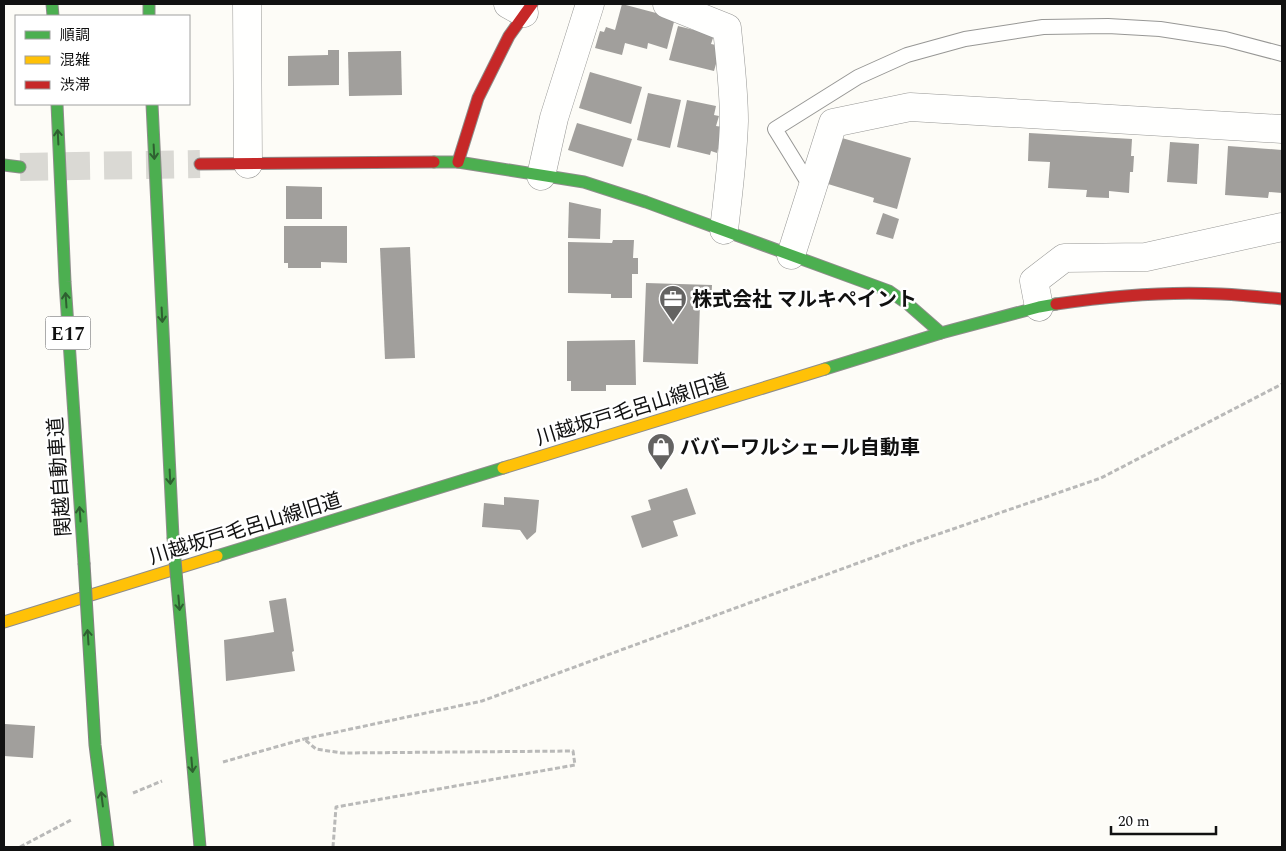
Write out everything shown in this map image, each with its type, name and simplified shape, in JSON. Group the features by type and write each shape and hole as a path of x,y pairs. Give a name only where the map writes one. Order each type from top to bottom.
{"main road":[{"path":"458,162 478,98 509,36 521,7"},
{"name":"関越自動車道","path":"57,105 64,282 95,745 108,847"},
{"path":"152,105 173,537 200,847"},
{"path":"200,164 458,162 584,182 646,202 889,291 909,305 941,333"},
{"path":"4,165 20,166"},
{"name":"川越坂戸毛呂山線旧道","path":"4,622 941,333 1038,308 1096,298 1160,294 1220,294 1282,298"}],"street":[{"path":"247,4 248,164"},
{"path":"542,176 554,118 590,4"},
{"path":"667,4 727,28 732,69 734,121 732,164 724,230"},
{"path":"791,254 833,123 910,107 1282,129"},
{"path":"1038,308 1034,281 1064,258 1146,257 1282,227"}],"lane":[{"path":"812,189 775,129 858,77 907,55 965,39 1043,27 1108,26 1160,29 1225,39 1282,54"}],"path":[{"path":"218,764 304,739 482,701 918,541 1101,478 1282,384"},
{"path":"304,739 316,750 342,753 573,751 575,766 336,807 333,847"},
{"path":"128,795 163,781"},
{"path":"20,847 76,817"}],"building":[{"path":"622,4 675,18 667,49 648,43 647,49 625,43 622,55 595,48 600,31 604,32 606,27 615,30"},
{"path":"678,26 714,35 711,44 716,45 715,49 720,50 714,71 669,60"},
{"path":"328,50 339,50 339,85 288,86 288,56 328,55"},
{"path":"401,51 402,95 349,96 348,52"},
{"path":"590,72 642,87 631,124 579,108"},
{"path":"648,93 681,100 670,148 637,140"},
{"path":"687,100 716,106 714,115 719,116 716,126 723,127 717,153 711,151 710,155 677,147"},
{"path":"577,123 632,139 623,167 568,150"},
{"path":"1029,133 1132,139 1131,156 1134,156 1133,172 1130,172 1129,193 1109,191 1109,198 1086,197 1087,190 1048,188 1050,162 1028,161"},
{"path":"842,138 911,158 897,209 873,202 874,198 828,184"},
{"path":"1170,142 1199,144 1197,184 1167,182"},
{"path":"1228,146 1282,150 1282,193 1269,192 1268,198 1225,195"},
{"path":"286,186 322,187 322,219 286,219"},
{"path":"569,202 601,209 600,239 568,238"},
{"path":"883,213 899,219 893,239 876,234"},
{"path":"284,226 347,226 347,263 321,262 321,268 288,268 288,263 284,263"},
{"path":"613,240 634,240 633,258 638,258 638,274 632,274 632,298 611,298 611,294 568,293 568,242 612,243"},
{"path":"410,247 415,358 385,359 380,248"},
{"path":"646,283 712,285 711,304 700,304 698,364 643,362"},
{"path":"635,340 636,385 606,385 606,391 571,391 571,381 567,381 567,341"},
{"path":"687,488 696,514 673,521 678,536 642,548 631,516 651,510 648,500"},
{"path":"504,497 539,500 536,532 527,540 520,530 482,527 484,503 504,505"},
{"path":"286,598 295,671 226,681 224,640 274,632 269,601"},
{"path":"5,724 35,726 33,758 4,756"}],"tunnel":[{"path":"20,167 200,164"}],"traffic: fast":[{"path":"52,4 53,15"},
{"path":"149,4 149,15"},
{"path":"57,105 65,282 84,563"},
{"path":"152,105 173,537"},
{"path":"434,162 458,162 584,182 646,202 889,291 909,305 941,333"},
{"path":"4,165 20,167"},
{"path":"825,369 941,333 1056,304"},
{"path":"217,556 503,468"},
{"path":"173,537 200,847"},
{"path":"84,563 95,745 108,847"}],"traffic: slow":[{"path":"503,468 825,369"},
{"path":"4,622 217,556"}],"traffic: jam":[{"path":"458,162 478,98 509,36 532,4"},
{"path":"200,164 434,162"},
{"path":"1056,304 1117,297 1180,293 1229,294 1282,299"}],"place":[{"name":"株式会社 マルキペイント","path":"673,323"},
{"name":"ババーワルシェール自動車","path":"661,471"}]}
